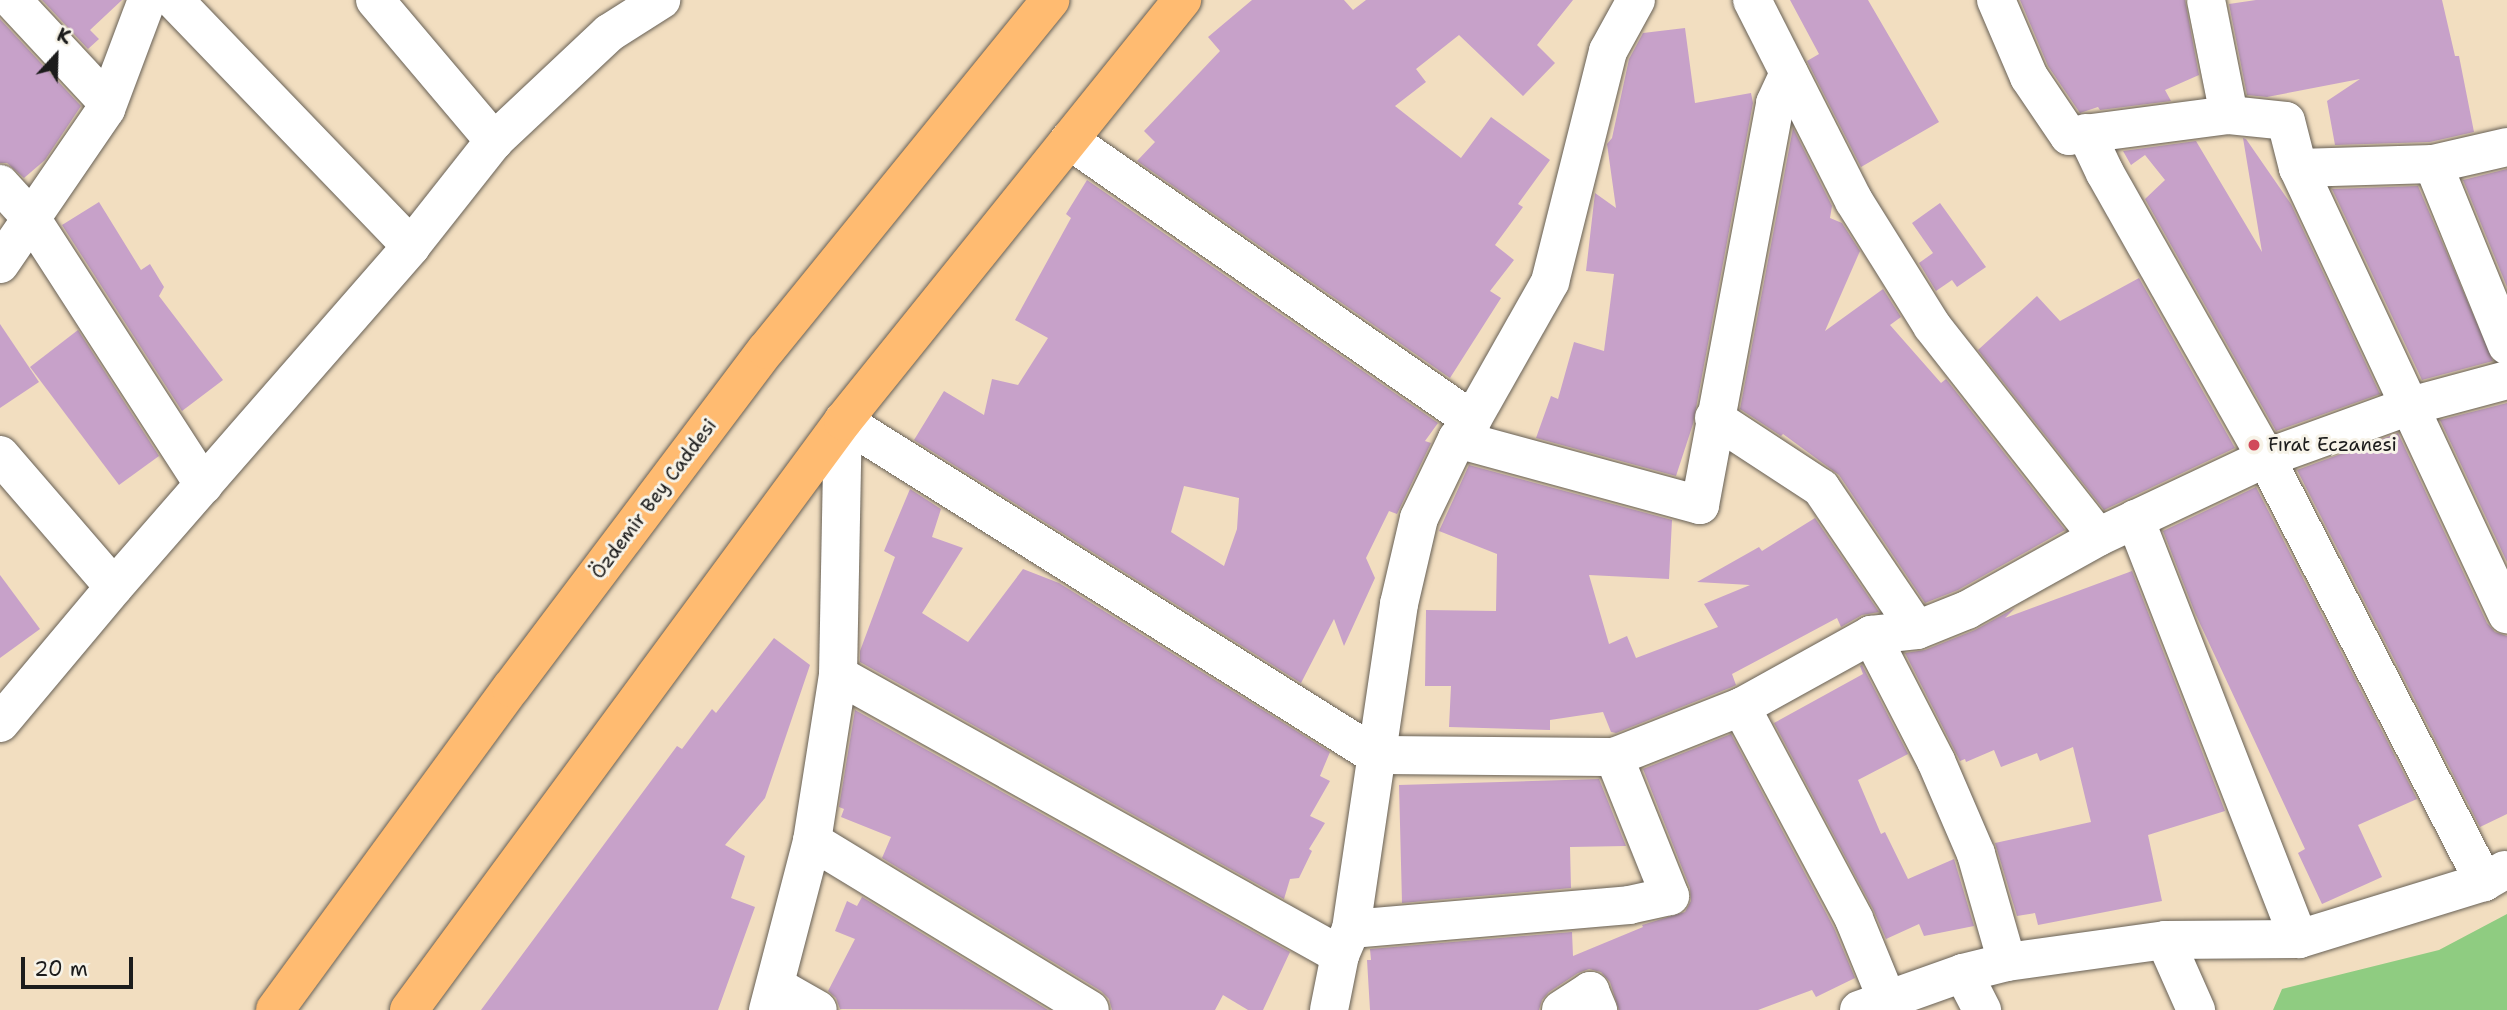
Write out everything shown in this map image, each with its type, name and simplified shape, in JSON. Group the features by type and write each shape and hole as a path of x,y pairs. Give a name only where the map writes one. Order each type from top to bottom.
{"main road":[{"name":"Özdemir Bey Caddesi","path":"275,1010 511,688 766,350 1050,0"},
{"path":"409,1010 843,421 1182,0"}],"street":[{"path":"12,0 107,102"},
{"path":"0,264 106,109 147,0"},
{"path":"174,0 411,246"},
{"path":"375,0 494,141"},
{"path":"2,716 411,246 494,141 609,33 661,0"},
{"path":"1329,1010 1346,942 1399,604 1419,518 1465,429 1550,282 1608,51 1636,0"},
{"path":"1752,0 1854,201 1932,326 2098,537"},
{"path":"1996,0 2029,77 2069,136 2230,115 2286,121 2298,168 2507,614"},
{"path":"2206,0 2230,115"},
{"path":"1069,141 1465,429 1700,505 1774,103 1789,73"},
{"path":"1741,707 1854,919 1874,1006 1963,973 2007,962 2165,940 2300,939 2495,876 2266,458 2105,173 2086,133"},
{"path":"2298,168 2433,164 2507,147"},
{"path":"2433,164 2507,345"},
{"path":"0,184 31,218 204,485"},
{"path":"843,421 1375,755 1614,757 1741,707 1871,635 1917,631 1991,598 2098,537 2266,458 2410,406 2507,380"},
{"path":"1714,418 1821,488 1917,631"},
{"path":"818,1010 772,998 811,841 838,675 843,421"},
{"path":"0,455 114,587"},
{"path":"2135,519 2300,939"},
{"path":"1871,635 1936,761 1976,854 2007,962"},
{"path":"838,675 1346,942 1629,905 1670,896 1614,757"},
{"path":"811,841 1090,1010"},
{"path":"2165,940 2196,1010"},
{"path":"1963,973 1982,1010"},
{"path":"1561,1010 1590,990 1598,1010"}],"green space":[{"path":"2507,914 2507,1010 2273,1010 2282,989 2439,950"}],"building":[{"path":"42,0 122,0 90,30 99,39 88,49"},
{"path":"1252,0 1344,0 1353,10 1366,0 1573,0 1537,45 1555,63 1523,96 1459,35 1416,69 1426,82 1395,106 1461,158 1491,117 1550,160 1518,204 1523,207 1495,245 1514,260 1490,291 1501,298 1450,378 1137,161 1155,142 1144,131 1220,51 1208,37"},
{"path":"1790,0 1868,0 1939,122 1861,167 1807,61 1819,54"},
{"path":"2020,0 2185,0 2199,75 2165,90 2171,101 2100,110 2098,107 2080,113 2048,66"},
{"path":"2256,0 2442,0 2455,56 2459,56 2474,132 2430,142 2335,145 2327,101 2360,79 2267,97 2247,95 2229,4"},
{"path":"0,19 81,106 45,160 24,178 7,163 0,163"},
{"path":"1685,28 1695,103 1751,93 1753,103 1693,424 1676,476 1536,438 1551,396 1558,399 1574,342 1604,351 1614,274 1586,271 1595,193 1616,208 1607,144 1612,138 1629,59 1643,33"},
{"path":"1793,128 1832,206 1830,218 1842,223 1860,251 1825,331 1883,289 1901,317 1890,325 1941,383 1946,379 2065,530 1958,590 1925,603 1839,475 1783,434 1781,436 1740,409"},
{"path":"2243,138 2291,204 2380,394 2276,431 2145,199 2165,180 2145,155 2131,165 2123,151 2196,141 2262,252"},
{"path":"2507,169 2507,287 2463,180"},
{"path":"1087,180 1438,423 1425,441 1431,443 1397,514 1389,511 1366,558 1375,578 1344,646 1334,619 1301,683 914,440 944,391 984,415 992,379 1018,385 1048,338 1015,320 1071,218 1066,214","holes":["1184,486 1239,498 1237,529 1224,566 1171,532"]},
{"path":"2418,186 2493,361 2422,380 2332,189"},
{"path":"99,202 141,270 150,264 164,287 159,296 223,380 182,411 62,225"},
{"path":"1940,203 1986,267 1957,287 1952,280 1936,291 1919,263 1933,253 1912,223"},
{"path":"2139,278 2235,448 2104,510 1978,350 2037,296 2060,321"},
{"path":"0,324 39,382 0,408"},
{"path":"78,330 159,456 119,485 30,367"},
{"path":"2507,403 2507,562 2440,420"},
{"path":"2398,433 2487,623 2495,632 2507,636 2507,814 2480,827 2297,470"},
{"path":"1469,465 1672,520 1669,579 1589,575 1609,644 1627,636 1636,658 1718,627 1704,604 1750,585 1697,582 1759,547 1762,551 1815,518 1879,612 1862,615 1841,627 1837,618 1732,674 1736,685 1616,733 1611,732 1603,712 1550,720 1550,730 1449,727 1451,686 1425,686 1426,610 1496,611 1497,554 1439,531"},
{"path":"2256,487 2417,799 2358,825 2382,877 2322,904 2298,853 2305,849 2195,613 2163,531"},
{"path":"910,489 941,509 932,537 963,548 922,613 968,642 1023,569 1059,583 1330,752 1320,776 1330,781 1310,816 1325,823 1309,849 1312,851 1299,878 1290,879 1284,899 860,662 860,651 895,557 884,551"},
{"path":"2132,571 2225,811 2148,835 2162,901 2038,925 2035,913 2017,916 1995,843 2091,822 2073,747 2040,761 2037,753 2001,767 1994,750 1966,762 1965,759 1960,761 1905,653 1925,650 1975,630 2015,608 2005,618"},
{"path":"0,575 40,629 0,658"},
{"path":"774,638 810,665 765,798 725,845 745,856 731,898 755,907 718,1010 481,1010 677,746 682,749 712,709 716,713"},
{"path":"1862,665 1908,754 1858,780 1881,834 1885,832 1908,879 1954,859 1974,926 1924,936 1919,924 1886,939 1873,909 1774,723 1863,674"},
{"path":"855,710 1290,952 1263,1010 1248,1010 1223,995 1215,1010 1112,1010 1109,999 1101,991 882,858 891,837 841,817 844,809 839,807"},
{"path":"1731,734 1834,928 1855,978 1816,997 1812,990 1758,1010 1619,1010 1610,982 1601,972 1589,969 1549,992 1542,1000 1539,1010 1370,1010 1367,960 1371,960 1370,949 1572,932 1573,956 1643,927 1642,925 1685,912 1691,901 1690,888 1643,769"},
{"path":"1599,779 1626,846 1570,847 1571,888 1402,903 1399,785"},
{"path":"862,897 1048,1010 840,1009 836,998 828,991 855,939 835,931 847,901 857,906"}],"place":[{"name":"Fırat Eczanesi","path":"2254,445"}]}
